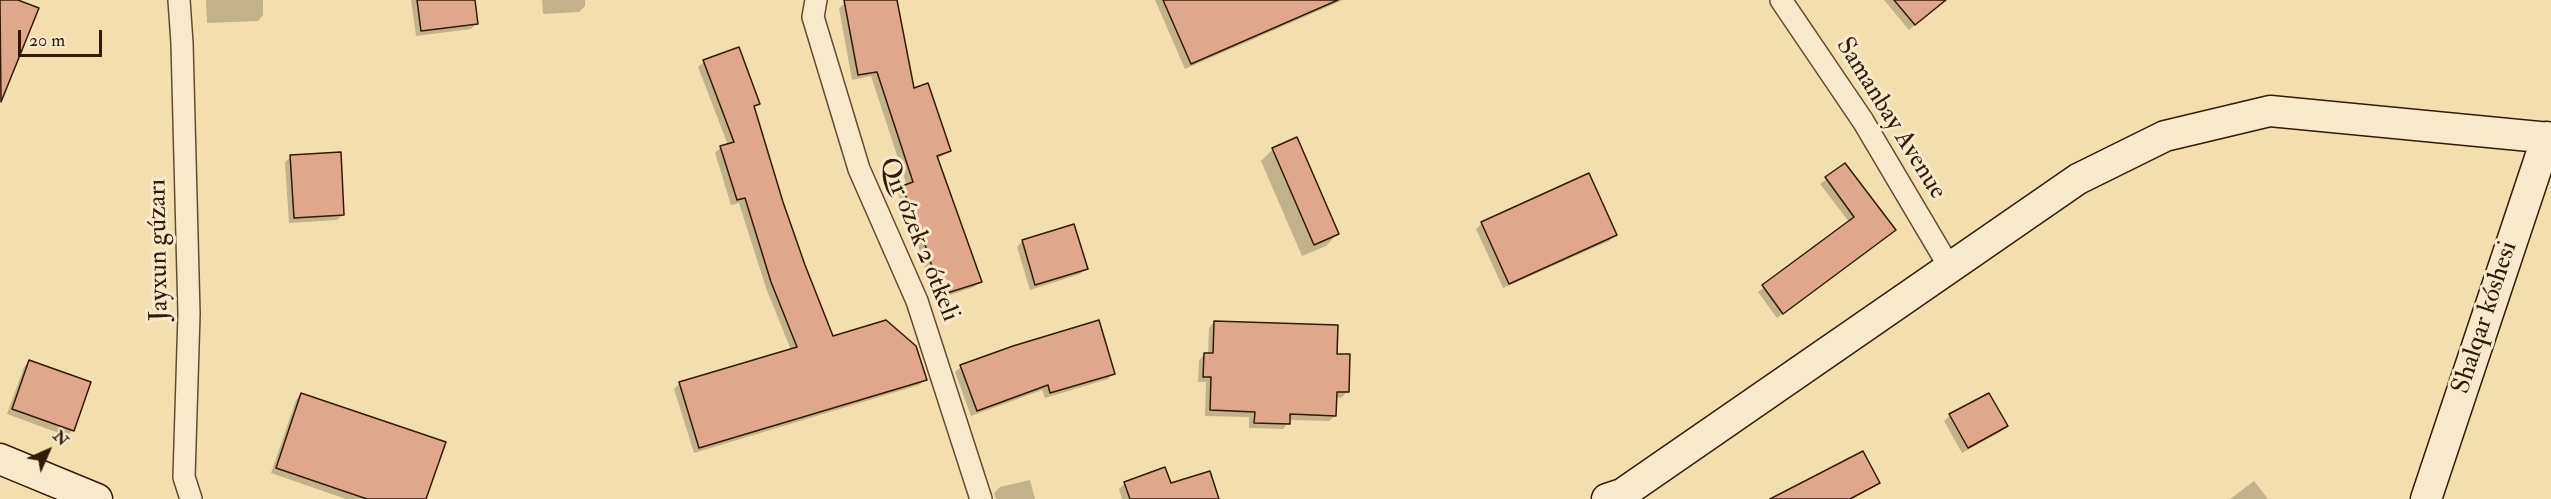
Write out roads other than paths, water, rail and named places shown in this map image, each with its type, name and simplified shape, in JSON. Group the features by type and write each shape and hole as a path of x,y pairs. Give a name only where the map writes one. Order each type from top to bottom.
{"street":[{"name":"Jayxun gúzarı","path":"179,0 189,314 184,477 191,499"},
{"name":"Qır ózek 2 ótkeli","path":"816,0 813,17 859,169 917,300 981,499"},
{"name":"Samanbay Avenue","path":"1781,0 1863,121 1950,268"},
{"path":"1607,499 1622,494 2078,179 2165,136 2270,111 2550,134"},
{"name":"Shalqar kóshesi","path":"2426,499 2550,134"},
{"path":"0,459 97,499"}]}
